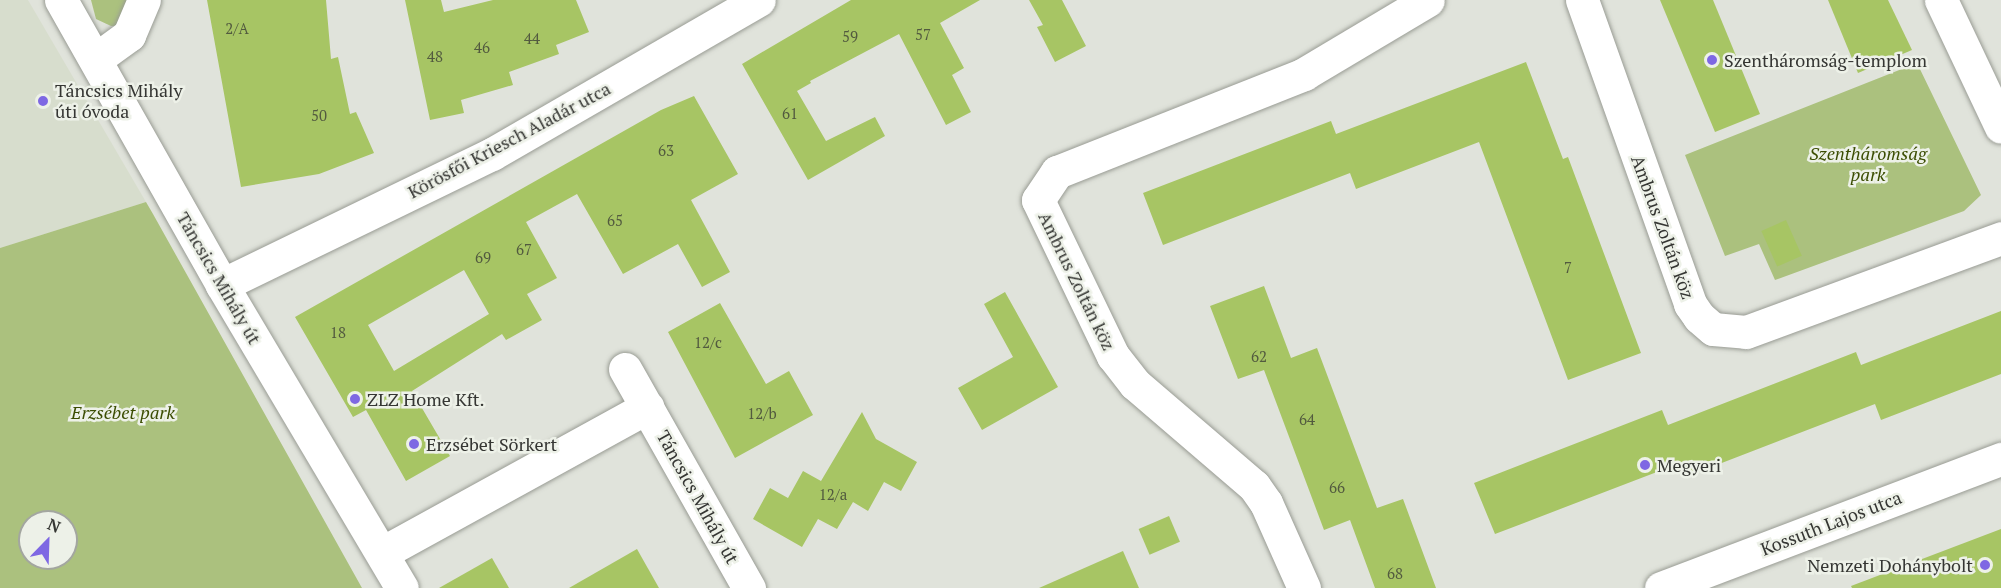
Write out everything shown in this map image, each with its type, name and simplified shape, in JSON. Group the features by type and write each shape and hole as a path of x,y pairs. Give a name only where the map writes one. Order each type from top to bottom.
{"street":[{"name":"Táncsics Mihály út","path":"61,0 222,285 402,588"},
{"path":"96,59 129,35 144,0"},
{"name":"Körösfői Kriesch Aladár utca","path":"222,285 492,154 759,0"},
{"name":"Ambrus Zoltán köz","path":"1304,588 1266,503 1254,486 1135,384 1113,356 1038,201 1057,172 1304,74 1428,0"},
{"name":"Ambrus Zoltán köz","path":"1582,0 1690,304 1698,317 1713,329 1746,332 2001,238"},
{"path":"1941,0 2001,127"},
{"name":"Táncsics Mihály út","path":"625,369 749,588"},
{"path":"382,553 648,407"},
{"name":"Kossuth Lajos utca","path":"1661,588 2001,459"}],"shaded area":[{"name":"Táncsics Mihály úti óvoda","path":"0,0 28,0 146,202 0,248"}],"green space":[{"path":"91,0 133,0 116,26 111,26 96,19"},
{"name":"Szentháromság park","path":"1917,63 1981,195 1964,211 1775,280 1759,244 1725,256 1685,155"},
{"name":"Erzsébet park","path":"146,202 362,588 0,588 0,248"}],"building":[{"path":"207,0 326,0 331,59 338,57 350,114 356,112 374,153 319,174 241,187"},
{"path":"405,0 441,0 444,12 493,0 576,0 589,32 556,45 559,54 509,72 513,85 461,100 464,113 430,120"},
{"path":"851,0 980,0 940,23 964,68 952,75 971,112 946,125 899,34 810,81 811,83 797,91 826,141 875,117 885,136 808,180 742,64"},
{"path":"1029,0 1062,0 1086,46 1055,62 1037,27 1043,25"},
{"name":"Szentháromság-templom","path":"1660,0 1713,0 1760,114 1715,132"},
{"name":"Szentháromság-templom","path":"1828,0 1888,0 1912,50 1858,73"},
{"path":"1526,62 1563,159 1568,157 1641,353 1568,380 1479,142 1356,189 1350,173 1163,245 1143,193 1331,121 1336,134"},
{"path":"694,96 738,174 691,200 730,272 702,287 678,244 623,274 577,194 526,222 557,278 527,294 542,320 506,340 502,334 412,391 450,456 406,481 366,410 353,417 295,317 661,110","holes":["464,270 489,314 394,371 368,325"]},
{"path":"1786,220 1802,256 1777,267 1761,231"},
{"path":"1264,286 1291,358 1317,348 1377,508 1403,499 1436,588 1375,588 1350,520 1324,530 1264,370 1238,379 1210,306"},
{"path":"1005,292 1058,387 982,430 958,388 1013,357 984,304"},
{"path":"720,303 766,384 789,371 813,415 735,458 668,332"},
{"path":"2001,311 2001,374 1881,420 1875,404 1688,476 1683,462 1495,534 1474,483 1662,410 1668,425 1856,352 1861,365"},
{"path":"862,412 876,439 917,462 901,491 884,482 868,511 853,502 837,529 818,519 802,547 753,519 770,488 788,498 803,471 821,481"},
{"path":"1169,516 1180,542 1150,555 1139,529"},
{"path":"2001,529 2001,588 1852,588 1851,586"},
{"path":"637,549 659,588 569,588"},
{"path":"1123,551 1139,588 1039,588"},
{"path":"492,558 509,588 439,588"}],"place":[{"name":"Szentháromság-templom","path":"1712,60"},
{"name":"Táncsics Mihály úti óvoda","path":"43,101"},
{"name":"ZLZ Home Kft.","path":"355,399"},
{"name":"Erzsébet Sörkert","path":"414,444"},
{"name":"Megyeri","path":"1645,465"},
{"name":"Nemzeti Dohánybolt","path":"1985,565"}]}
